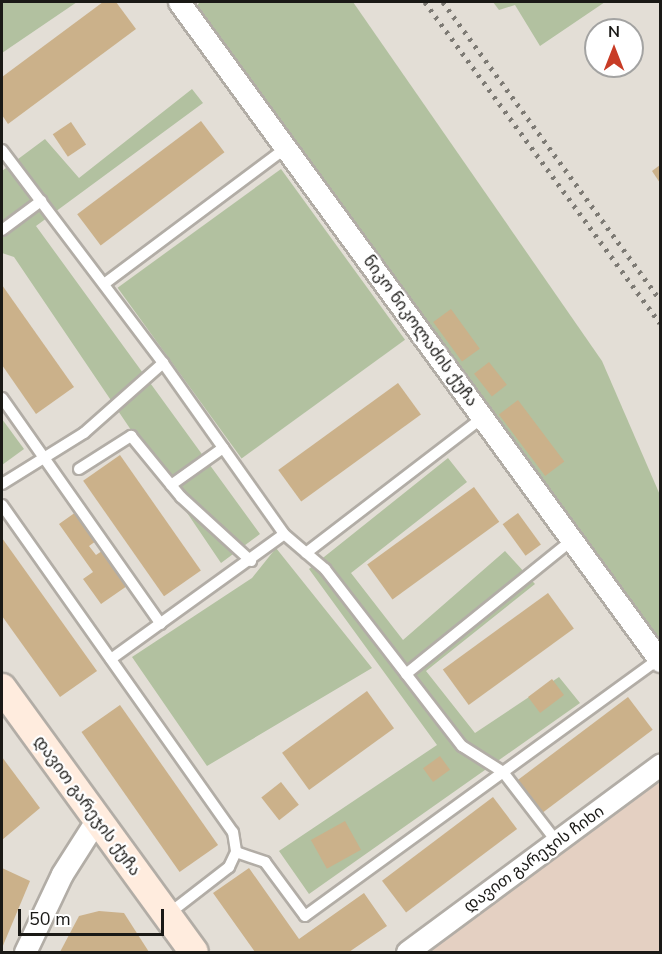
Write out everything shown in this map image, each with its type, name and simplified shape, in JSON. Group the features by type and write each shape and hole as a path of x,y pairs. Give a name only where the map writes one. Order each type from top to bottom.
{"main road":[{"name":"დავით გარეჯის ქუჩა","path":"2,691 194,952"}],"street":[{"name":"ნიკო ნიკოლაძის ქუჩა","path":"179,2 660,660"},
{"name":"დავით გარეჯის ჩიხი","path":"407,952 660,765"},
{"path":"25,952 62,874 97,819"}],"lane":[{"path":"104,284 286,148"},
{"path":"2,150 163,363 284,534 325,569 462,746 503,772 557,842"},
{"path":"2,230 41,201"},
{"path":"2,484 84,433 163,363"},
{"path":"2,398 161,624"},
{"path":"306,553 483,418"},
{"path":"79,469 131,436 171,484 251,561"},
{"path":"171,484 223,448"},
{"path":"2,505 233,832 236,852 229,867 167,915"},
{"path":"111,659 251,561 284,534"},
{"path":"406,674 572,540"},
{"path":"236,852 265,862 305,916 660,660"}],"shaded area":[{"path":"660,779 660,952 423,952"}],"green space":[{"path":"3,2 77,2 2,53"},
{"path":"200,2 353,2 602,361 660,495 660,648 192,11"},
{"path":"493,2 605,2 540,46 515,5 499,10"},
{"path":"192,89 203,103 36,226 260,534 221,563 14,257 2,253 2,171 45,139 79,178"},
{"path":"281,169 405,340 242,458 118,288"},
{"path":"2,419 24,449 2,465"},
{"path":"448,458 467,482 351,573 403,640 505,551 535,584 426,671 475,733 559,677 580,703 309,894 279,851 437,745 309,569"},
{"path":"276,548 372,668 207,766 132,657 252,578"}],"building":[{"path":"103,2 116,2 136,29 8,124 2,115 2,77"},
{"path":"201,121 224,152 101,245 77,214"},
{"path":"71,122 86,144 68,157 53,134"},
{"path":"660,165 660,183 652,171"},
{"path":"2,285 74,387 36,414 2,365"},
{"path":"451,309 480,349 462,362 433,322"},
{"path":"489,362 507,385 492,397 474,374"},
{"path":"398,383 421,415 301,502 278,470"},
{"path":"518,400 564,461 545,476 499,414"},
{"path":"120,455 201,571 164,596 83,481"},
{"path":"474,487 499,522 392,599 367,565"},
{"path":"76,512 96,541 89,546 96,555 102,551 127,586 101,604 83,579 93,572 59,524"},
{"path":"518,513 541,545 526,556 503,524"},
{"path":"2,538 97,671 60,697 2,616"},
{"path":"548,593 574,629 469,705 443,669"},
{"path":"552,679 564,695 540,713 528,697"},
{"path":"367,691 394,728 309,790 282,753"},
{"path":"628,697 653,730 542,813 518,780"},
{"path":"120,705 218,845 180,872 81,732"},
{"path":"440,756 450,770 433,782 423,768"},
{"path":"2,757 40,808 2,840"},
{"path":"281,782 299,805 279,820 261,797"},
{"path":"493,797 517,829 406,913 382,881"},
{"path":"345,821 361,850 327,869 311,840"},
{"path":"2,868 30,881 2,948"},
{"path":"249,868 299,939 364,893 387,926 349,952 255,952 213,893"},
{"path":"99,911 124,913 149,952 60,952 79,916"}],"railway":[{"path":"425,2 660,323"},
{"path":"443,2 660,300"}]}
